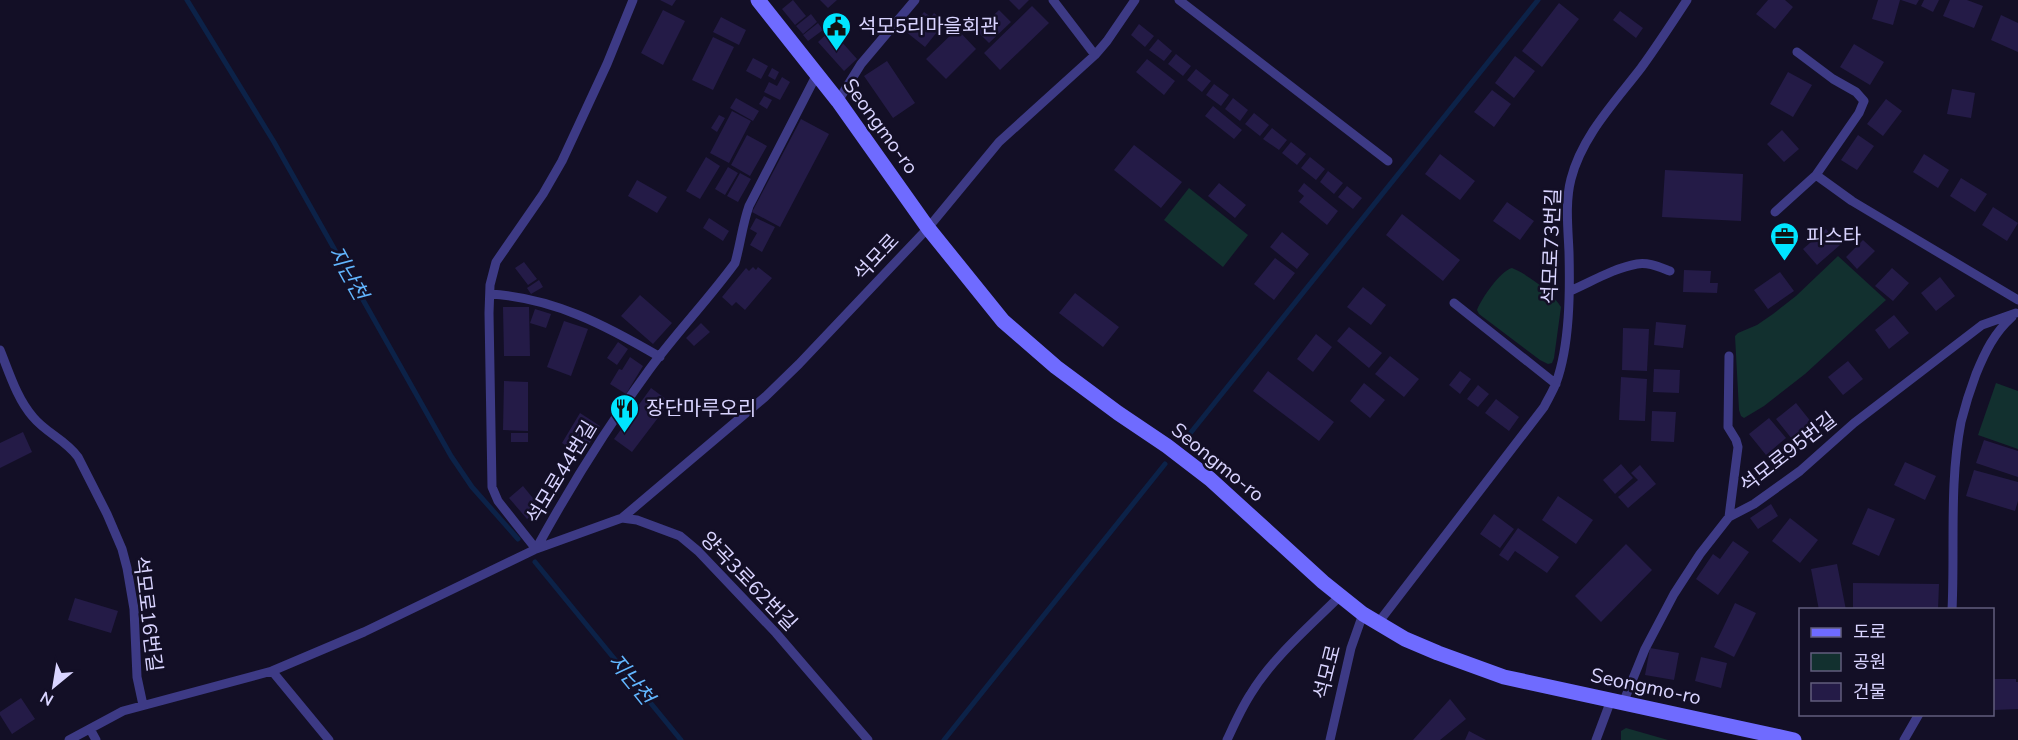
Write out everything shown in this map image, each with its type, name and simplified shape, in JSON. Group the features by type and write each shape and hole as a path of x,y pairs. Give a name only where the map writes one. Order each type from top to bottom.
{"street":[{"name":"Seongmo-ro","path":"758,0 838,100 928,228 1004,321 1083,387 1210,479 1363,614 1405,639 1473,667 1503,676 1794,740"}],"lane":[{"path":"622,518 536,549 498,501 492,487 490,294 492,272 496,262 543,194 562,160 612,53 633,0"},
{"path":"838,100 861,64 915,0"},
{"path":"1053,0 1095,55"},
{"name":"석모로","path":"622,518 765,397 837,326 928,228 999,142 1095,55 1135,0"},
{"path":"1179,0 1388,161"},
{"name":"석모로73번길","path":"1378,623 1544,407 1556,384 1563,360 1570,291 1569,198 1571,181 1580,153 1594,129 1687,0"},
{"path":"1775,212 1816,175 1859,113 1864,101 1856,92 1833,79 1797,52"},
{"name":"석모로44번길","path":"69,740 123,711 272,670 364,632 536,549 591,455 660,357 735,262 741,226 749,206 817,74"},
{"path":"1816,175 1852,201 2018,300"},
{"path":"1570,291 1638,264 1655,265 1670,271"},
{"path":"490,294 528,298 554,305 603,325 660,357"},
{"path":"1454,303 1556,384"},
{"name":"석모로95번길","path":"1596,740 1674,594 1700,554 1729,517 1754,504 1800,471 1854,423 1982,325 2017,313"},
{"name":"석모로95번길","path":"1952,608 1954,476 1961,423 1967,398 1991,340 2001,326 2017,313"},
{"name":"석모로16번길","path":"0,350 13,382 32,417 70,446 78,457 122,549 131,589 137,677 143,705"},
{"path":"1729,356 1728,427 1738,447 1729,517"},
{"name":"양곡3로62번길","path":"622,518 637,520 680,536 698,551 776,633 868,740"},
{"path":"1227,740 1258,682 1280,656 1340,596"},
{"name":"석모로","path":"1330,740 1351,648 1363,614"},
{"path":"272,670 329,740"},
{"path":"1904,740 1918,716"},
{"path":"90,729 96,740"}],"green space":[{"path":"1189,188 1248,235 1223,267 1164,220"},
{"path":"1838,256 1886,300 1805,374 1764,406 1744,418 1739,410 1735,336 1773,314 1796,296"},
{"path":"1512,268 1539,284 1561,307 1552,363 1548,364 1540,360 1479,314 1477,310 1497,279"},
{"path":"1996,383 2018,391 2018,449 1978,435"},
{"path":"1626,728 1668,740 1621,740 1621,731"}],"building":[{"path":"660,0 676,0 672,6"},
{"path":"793,0 806,16 795,25 782,9"},
{"path":"820,0 837,0 828,8"},
{"path":"1009,0 1029,0 1019,10"},
{"path":"1768,0 1785,0 1793,7 1775,29 1756,14"},
{"path":"1878,0 1900,0 1893,25 1872,19"},
{"path":"1901,0 1919,0 1916,5"},
{"path":"1924,0 1939,0 1933,12 1921,6"},
{"path":"1950,0 1967,0 1983,6 1974,28 1943,16"},
{"path":"1559,3 1579,19 1542,67 1522,51"},
{"path":"1032,6 1049,23 1000,70 984,53"},
{"path":"663,10 685,21 663,65 641,53"},
{"path":"999,10 1011,22 989,43 977,31"},
{"path":"1620,11 1643,28 1636,38 1613,20"},
{"path":"924,12 931,17 934,13 945,22 925,47 905,31 912,21 915,23"},
{"path":"811,14 817,22 803,34 796,26"},
{"path":"2001,15 2018,23 2018,52 1991,40"},
{"path":"721,17 746,30 739,45 713,32"},
{"path":"818,23 823,30 808,41 803,35"},
{"path":"1139,24 1154,36 1145,47 1131,35"},
{"path":"957,29 976,49 946,79 926,59"},
{"name":"석모5리마을회관","path":"831,30 857,59 844,71 818,42"},
{"path":"713,37 734,47 713,90 692,80"},
{"path":"1158,39 1172,51 1164,61 1149,50"},
{"path":"1854,44 1884,62 1870,85 1840,67"},
{"path":"1176,54 1191,66 1183,76 1168,64"},
{"path":"1515,56 1535,71 1514,98 1495,83"},
{"path":"753,58 768,66 761,79 746,71"},
{"path":"1147,59 1175,81 1164,95 1136,72"},
{"path":"887,61 915,103 893,118 864,76"},
{"path":"772,68 779,72 775,80 768,76"},
{"path":"1196,69 1211,81 1202,92 1187,80"},
{"path":"1788,72 1812,85 1793,117 1770,104"},
{"path":"782,77 790,82 780,100 764,92 769,82 777,86"},
{"path":"1214,84 1229,95 1221,106 1206,95"},
{"path":"1952,89 1975,93 1971,118 1947,114"},
{"path":"1492,90 1511,104 1494,127 1474,112"},
{"path":"764,96 772,100 767,109 759,104"},
{"path":"736,98 759,111 753,121 730,108"},
{"path":"1233,98 1248,110 1240,121 1225,109"},
{"path":"1886,99 1902,111 1883,136 1867,124"},
{"path":"1213,106 1242,130 1234,139 1205,116"},
{"path":"732,111 751,121 729,163 710,153"},
{"path":"1254,113 1269,125 1260,136 1245,124"},
{"path":"719,115 725,118 717,132 711,128"},
{"path":"801,119 829,134 780,227 752,212"},
{"path":"1272,128 1287,140 1279,150 1263,139"},
{"path":"1782,130 1799,149 1784,162 1767,144"},
{"path":"747,135 767,146 750,176 731,165"},
{"path":"1858,135 1874,146 1857,170 1841,160"},
{"path":"1291,142 1306,154 1297,165 1282,153"},
{"path":"1134,145 1182,182 1161,208 1114,170"},
{"path":"1440,154 1475,181 1460,200 1425,174"},
{"path":"1924,154 1949,170 1938,188 1913,172"},
{"path":"706,157 720,166 700,199 686,191"},
{"path":"1310,157 1325,169 1316,180 1301,168"},
{"path":"728,167 738,173 725,195 715,189"},
{"path":"1665,170 1743,174 1741,221 1662,217"},
{"path":"1328,171 1343,183 1334,194 1320,182"},
{"path":"740,173 751,179 738,202 727,196"},
{"path":"1961,178 1987,194 1975,212 1950,196"},
{"path":"637,180 667,197 657,213 628,196"},
{"path":"1219,183 1246,205 1235,218 1208,196"},
{"path":"1304,183 1338,211 1327,225 1299,202 1304,196 1298,191"},
{"path":"1347,186 1362,198 1353,209 1338,197"},
{"path":"1507,202 1534,221 1520,240 1493,221"},
{"path":"1993,207 2018,223 2007,241 1982,225"},
{"path":"1402,214 1460,260 1443,281 1386,235"},
{"path":"709,218 729,231 723,241 703,228"},
{"path":"756,218 775,227 762,252 750,245 757,233 750,229"},
{"path":"1826,229 1840,245 1817,265 1803,249"},
{"path":"1282,232 1309,254 1297,269 1270,247"},
{"path":"1863,240 1875,251 1857,269 1846,257"},
{"path":"1275,258 1295,273 1274,300 1254,284"},
{"path":"524,262 537,279 528,285 515,268"},
{"path":"753,267 756,270 758,267 772,278 745,310 736,302 732,306 722,297 746,268 749,271"},
{"path":"1892,268 1909,283 1893,301 1875,286"},
{"path":"1684,270 1711,271 1710,283 1718,283 1717,293 1683,292"},
{"path":"1780,272 1794,291 1768,309 1754,290"},
{"path":"1940,277 1955,296 1936,311 1921,293"},
{"path":"539,280 543,287 531,294 527,288"},
{"path":"1363,287 1386,305 1371,325 1347,307"},
{"path":"1075,293 1119,327 1103,347 1059,313"},
{"path":"640,295 672,323 653,344 621,316"},
{"path":"503,307 529,307 530,356 504,356"},
{"path":"535,309 551,314 546,328 530,323"},
{"path":"1894,315 1909,333 1889,349 1875,330"},
{"path":"564,321 588,329 571,376 547,367"},
{"path":"1656,322 1686,325 1683,348 1654,345"},
{"path":"701,323 710,332 694,346 686,338"},
{"path":"1349,327 1382,353 1369,368 1337,341"},
{"path":"1623,328 1649,329 1647,371 1622,370"},
{"path":"1316,334 1332,347 1313,372 1297,359"},
{"path":"618,342 628,349 617,365 607,358"},
{"path":"1390,356 1419,379 1404,397 1375,374"},
{"path":"630,357 643,366 626,394 610,384"},
{"path":"1848,361 1863,379 1843,395 1828,377"},
{"path":"1654,369 1680,370 1679,393 1653,392"},
{"path":"1268,371 1334,422 1319,441 1253,391"},
{"path":"1460,371 1471,379 1460,394 1449,385"},
{"path":"1621,377 1647,379 1645,421 1619,420"},
{"path":"504,381 528,382 528,431 503,430"},
{"path":"1364,383 1385,400 1370,418 1350,401"},
{"path":"1478,385 1489,394 1478,407 1467,399"},
{"path":"651,388 670,402 632,452 614,439"},
{"path":"1496,399 1519,417 1509,431 1485,413"},
{"path":"1796,403 1812,423 1792,439 1776,419"},
{"path":"1652,411 1676,412 1674,442 1651,441"},
{"path":"580,413 600,426 582,456 562,443"},
{"path":"1769,418 1786,438 1766,455 1749,434"},
{"path":"23,432 32,452 0,468 0,443"},
{"path":"511,433 528,433 528,442 511,442"},
{"path":"1984,440 2018,451 2018,477 1976,463"},
{"path":"1905,462 1936,476 1925,500 1894,485"},
{"path":"1621,464 1633,478 1615,494 1603,480"},
{"path":"1640,465 1656,484 1628,508 1618,497 1638,480 1631,473"},
{"path":"1974,470 2018,482 2018,501 2015,511 1966,496"},
{"path":"523,486 541,508 527,519 509,498"},
{"path":"1558,496 1593,520 1576,544 1542,520"},
{"path":"1771,504 1778,516 1758,529 1750,518"},
{"path":"1868,508 1895,519 1879,556 1852,544"},
{"path":"1494,514 1514,529 1500,548 1480,534"},
{"path":"1790,518 1818,540 1800,563 1772,541"},
{"path":"1518,528 1559,557 1547,573 1515,551 1508,561 1499,555"},
{"path":"1733,541 1749,552 1718,595 1696,579 1713,554 1720,559"},
{"path":"1626,544 1652,570 1601,622 1575,596"},
{"path":"1837,564 1846,608 1819,608 1811,569"},
{"path":"1853,583 1939,584 1938,608 1853,608"},
{"path":"75,598 118,611 111,633 68,620"},
{"path":"1735,603 1756,613 1734,657 1714,647"},
{"path":"1650,648 1679,653 1674,680 1645,675"},
{"path":"1701,657 1727,663 1721,688 1695,681"},
{"path":"1994,679 2016,679 2018,709 1994,710"},
{"path":"21,698 35,719 12,734 0,712"},
{"path":"1450,699 1466,719 1440,740 1413,740"},
{"path":"1469,731 1486,740 1465,740"}],"waterway":[{"name":"지난천","path":"187,0 274,142 451,456 472,487 518,539"},
{"path":"1184,441 1538,0"},
{"path":"944,740 1165,464"},
{"name":"지난천","path":"535,562 681,740"}],"place":[{"name":"석모5리마을회관","path":"837,52"},
{"name":"피스타","path":"1785,262"},
{"name":"장단마루오리","path":"625,434"}]}
